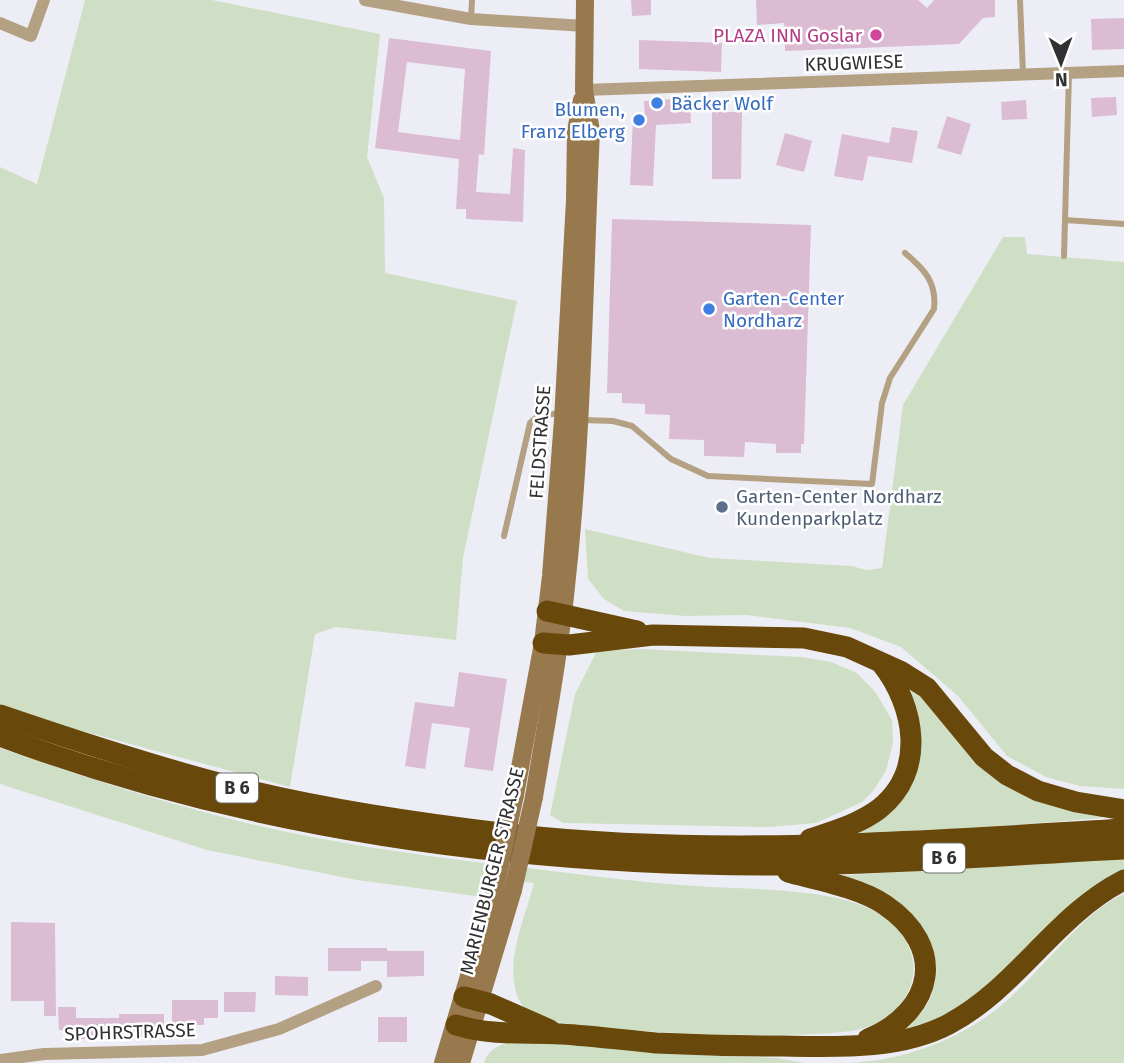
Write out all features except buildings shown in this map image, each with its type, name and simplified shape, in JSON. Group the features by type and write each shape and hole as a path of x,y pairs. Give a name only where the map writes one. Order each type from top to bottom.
{"highway":[{"path":"555,612 653,635"},
{"path":"551,643 569,645 653,635 804,638 847,647 914,678 927,688 984,757 1007,775 1038,791 1076,802 1124,810"},
{"path":"789,845 869,816 889,799 904,777 910,754 910,721 900,691 881,662"},
{"name":"B 6","path":"0,715 146,763 231,786 353,812 557,838 789,845 1124,829"},
{"name":"B 6","path":"0,736 214,802 317,825 553,857 616,862 764,865 1124,849"},
{"path":"764,865 816,879 883,903 906,921 920,941 925,960 925,982 919,999 905,1017 885,1032 853,1045"},
{"path":"464,1027 506,1034 559,1034 657,1043 790,1047 853,1045 912,1039 948,1024 976,1007 1001,986 1060,925 1124,880"},
{"path":"473,1000 559,1034"}],"street":[{"path":"0,23 31,37 44,0"},
{"path":"365,0 471,19 585,26"},
{"name":"FELDSTRASSE","path":"515,795 551,643 559,576 591,131 584,90 586,0"},
{"name":"KRUGWIESE","path":"584,90 1124,71"},
{"name":"FELDSTRASSE","path":"551,643 553,686"},
{"name":"MARIENBURGER STRASSE","path":"443,1063 464,1027 534,797 553,686"},
{"name":"MARIENBURGER STRASSE","path":"504,889 515,795"},
{"name":"SPOHRSTRASSE","path":"0,1060 44,1054 202,1050 279,1029 376,986"},
{"name":"MARIENBURGER STRASSE","path":"461,1063 464,1027"}],"lane":[{"path":"471,19 472,0"},
{"path":"1020,0 1023,76"},
{"path":"1065,256 1069,74"},
{"path":"1065,220 1124,224"},
{"path":"504,537 530,423 538,416 613,421 632,426 671,459 708,476 872,484 882,403 890,379 934,309 936,296 925,270 905,253"}],"green space":[{"path":"85,0 212,0 380,34 367,157 384,198 385,273 517,301 463,558 456,640 336,627 315,634 290,787 23,715 0,705 0,167 37,184"},
{"path":"1003,237 1025,237 1027,254 1124,262 1124,789 1080,786 1046,777 1007,756 958,696 901,647 850,628 747,615 686,616 624,611 604,599 588,579 585,529 710,558 852,566 866,570 882,568 903,405"},
{"path":"641,649 801,657 831,662 857,673 876,693 892,720 893,743 886,771 862,802 816,823 769,827 563,823 550,815 575,694 597,651"},
{"path":"897,678 914,686 972,754 1103,815 1102,818 851,834 911,778"},
{"path":"0,748 164,801 317,838 483,863 656,883 778,890 828,896 870,909 896,928 911,954 911,984 903,1001 889,1015 864,1028 840,1032 801,1035 695,1034 590,1027 552,1021 529,1013 520,1002 513,973 517,942 534,883 480,877 483,897 357,880 207,850 0,784"},
{"path":"1124,857 1124,872 994,986 952,1015 904,1029 924,1010 933,991 936,961 926,933 917,920 894,899 834,876"},
{"path":"1124,894 1124,1063 847,1063 887,1058 926,1048 980,1021 1010,998 1092,915"},
{"path":"521,1040 678,1054 776,1058 805,1063 484,1063 494,1049"}],"place":[{"name":"PLAZA INN Goslar","path":"876,35"},
{"name":"Bäcker Wolf","path":"657,103"},
{"name":"Blumen, Franz Elberg","path":"639,120"},
{"name":"Garten-Center Nordharz","path":"709,309"},
{"name":"Garten-Center Nordharz Kundenparkplatz","path":"722,507"}]}
